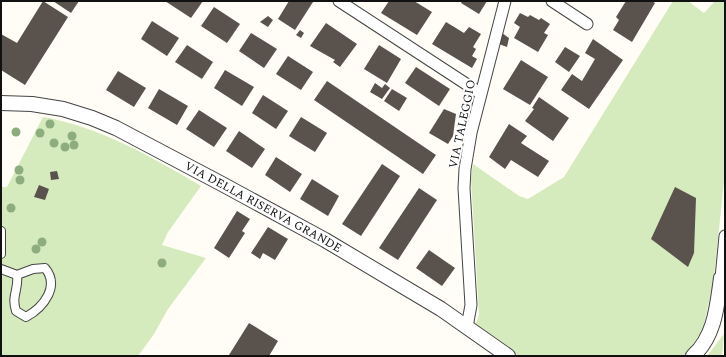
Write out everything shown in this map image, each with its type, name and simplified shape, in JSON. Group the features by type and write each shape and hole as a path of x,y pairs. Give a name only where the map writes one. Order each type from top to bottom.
{"street":[{"path":"339,1 480,93"},
{"name":"VIA TALEGGIO","path":"467,327 471,314 471,305 464,175 480,93 505,1"},
{"path":"552,1 587,24"},
{"path":"1,99 20,103"},
{"name":"VIA DELLA RISERVA GRANDE","path":"1,103 20,103 74,112 116,128 306,230 428,301 508,356"},
{"path":"1,231 1,254"},
{"path":"693,356 703,345 711,330 722,293 725,236"},
{"path":"1,268 17,276 38,267 45,268 49,273 52,288 46,300 34,313 26,317 16,311 13,295 18,284 27,272"},
{"path":"17,276 18,284"}],"green space":[{"path":"673,1 688,1 704,13 715,1 725,1 725,172 714,277 703,330 684,356 517,356 475,326 479,315 471,179 473,164 519,196 528,199 564,177"},
{"path":"43,117 85,128 125,144 164,164 201,186 168,232 162,245 206,258 168,309 154,334 138,356 1,356 1,187 7,187"},
{"path":"724,334 722,356 707,356"}],"building":[{"path":"43,1 68,17 25,85 1,70 1,34 17,43"},
{"path":"53,1 79,1 71,13"},
{"path":"165,1 203,1 191,18"},
{"path":"289,1 313,2 295,30 278,19"},
{"path":"389,1 414,1 432,12 417,35 381,13"},
{"path":"462,1 487,1 479,14 461,3"},
{"path":"626,1 652,1 655,3 632,42 613,30 619,20 616,17"},
{"path":"214,7 240,24 227,43 201,26"},
{"path":"520,13 528,17 530,15 539,20 541,18 550,24 544,33 548,35 538,52 514,38 520,27 514,23"},
{"path":"268,16 273,20 268,27 260,22"},
{"path":"152,21 179,38 167,56 141,39"},
{"path":"446,22 464,33 469,27 481,34 473,47 476,49 472,56 477,59 472,68 432,44"},
{"path":"326,23 357,44 340,67 333,62 335,60 310,46"},
{"path":"300,30 304,33 301,38 296,35"},
{"path":"251,33 277,49 264,68 239,51"},
{"path":"502,33 509,38 507,47 499,44"},
{"path":"593,39 623,60 589,109 561,90 572,74 582,81 595,59 585,53"},
{"path":"187,45 213,62 202,79 175,62"},
{"path":"379,45 401,59 387,83 364,69"},
{"path":"565,47 580,56 569,72 555,62"},
{"path":"288,56 313,72 301,90 276,74"},
{"path":"521,60 548,77 530,105 503,89"},
{"path":"416,67 450,89 439,106 405,83"},
{"path":"225,70 254,87 242,106 214,88"},
{"path":"118,71 146,88 134,107 106,90"},
{"path":"327,81 436,155 423,174 314,100"},
{"path":"375,83 382,88 385,84 390,88 382,99 370,92"},
{"path":"159,89 188,106 177,125 148,108"},
{"path":"392,89 407,98 399,111 384,101"},
{"path":"263,95 288,111 276,129 252,113"},
{"path":"539,97 569,118 553,141 525,121 534,109 532,108"},
{"path":"444,109 456,114 453,136 448,144 429,133"},
{"path":"199,110 227,128 214,147 186,129"},
{"path":"301,117 327,133 315,152 289,136"},
{"path":"509,124 527,136 521,143 549,161 538,177 511,160 505,169 489,157"},
{"path":"239,131 265,149 252,168 226,151"},
{"path":"276,157 302,174 290,192 265,175"},
{"path":"382,164 400,176 361,236 342,224"},
{"path":"57,171 59,179 51,180 50,172"},
{"path":"312,179 339,196 328,216 300,199"},
{"path":"39,185 49,189 45,200 34,197"},
{"path":"675,187 696,198 694,253 688,267 651,239"},
{"path":"419,188 437,200 398,260 379,248"},
{"path":"237,211 250,219 242,231 245,233 229,258 214,248"},
{"path":"268,227 288,239 275,260 263,253 260,259 251,253"},
{"path":"429,250 455,268 442,286 416,268"},
{"path":"249,323 278,341 269,356 229,355"}]}
